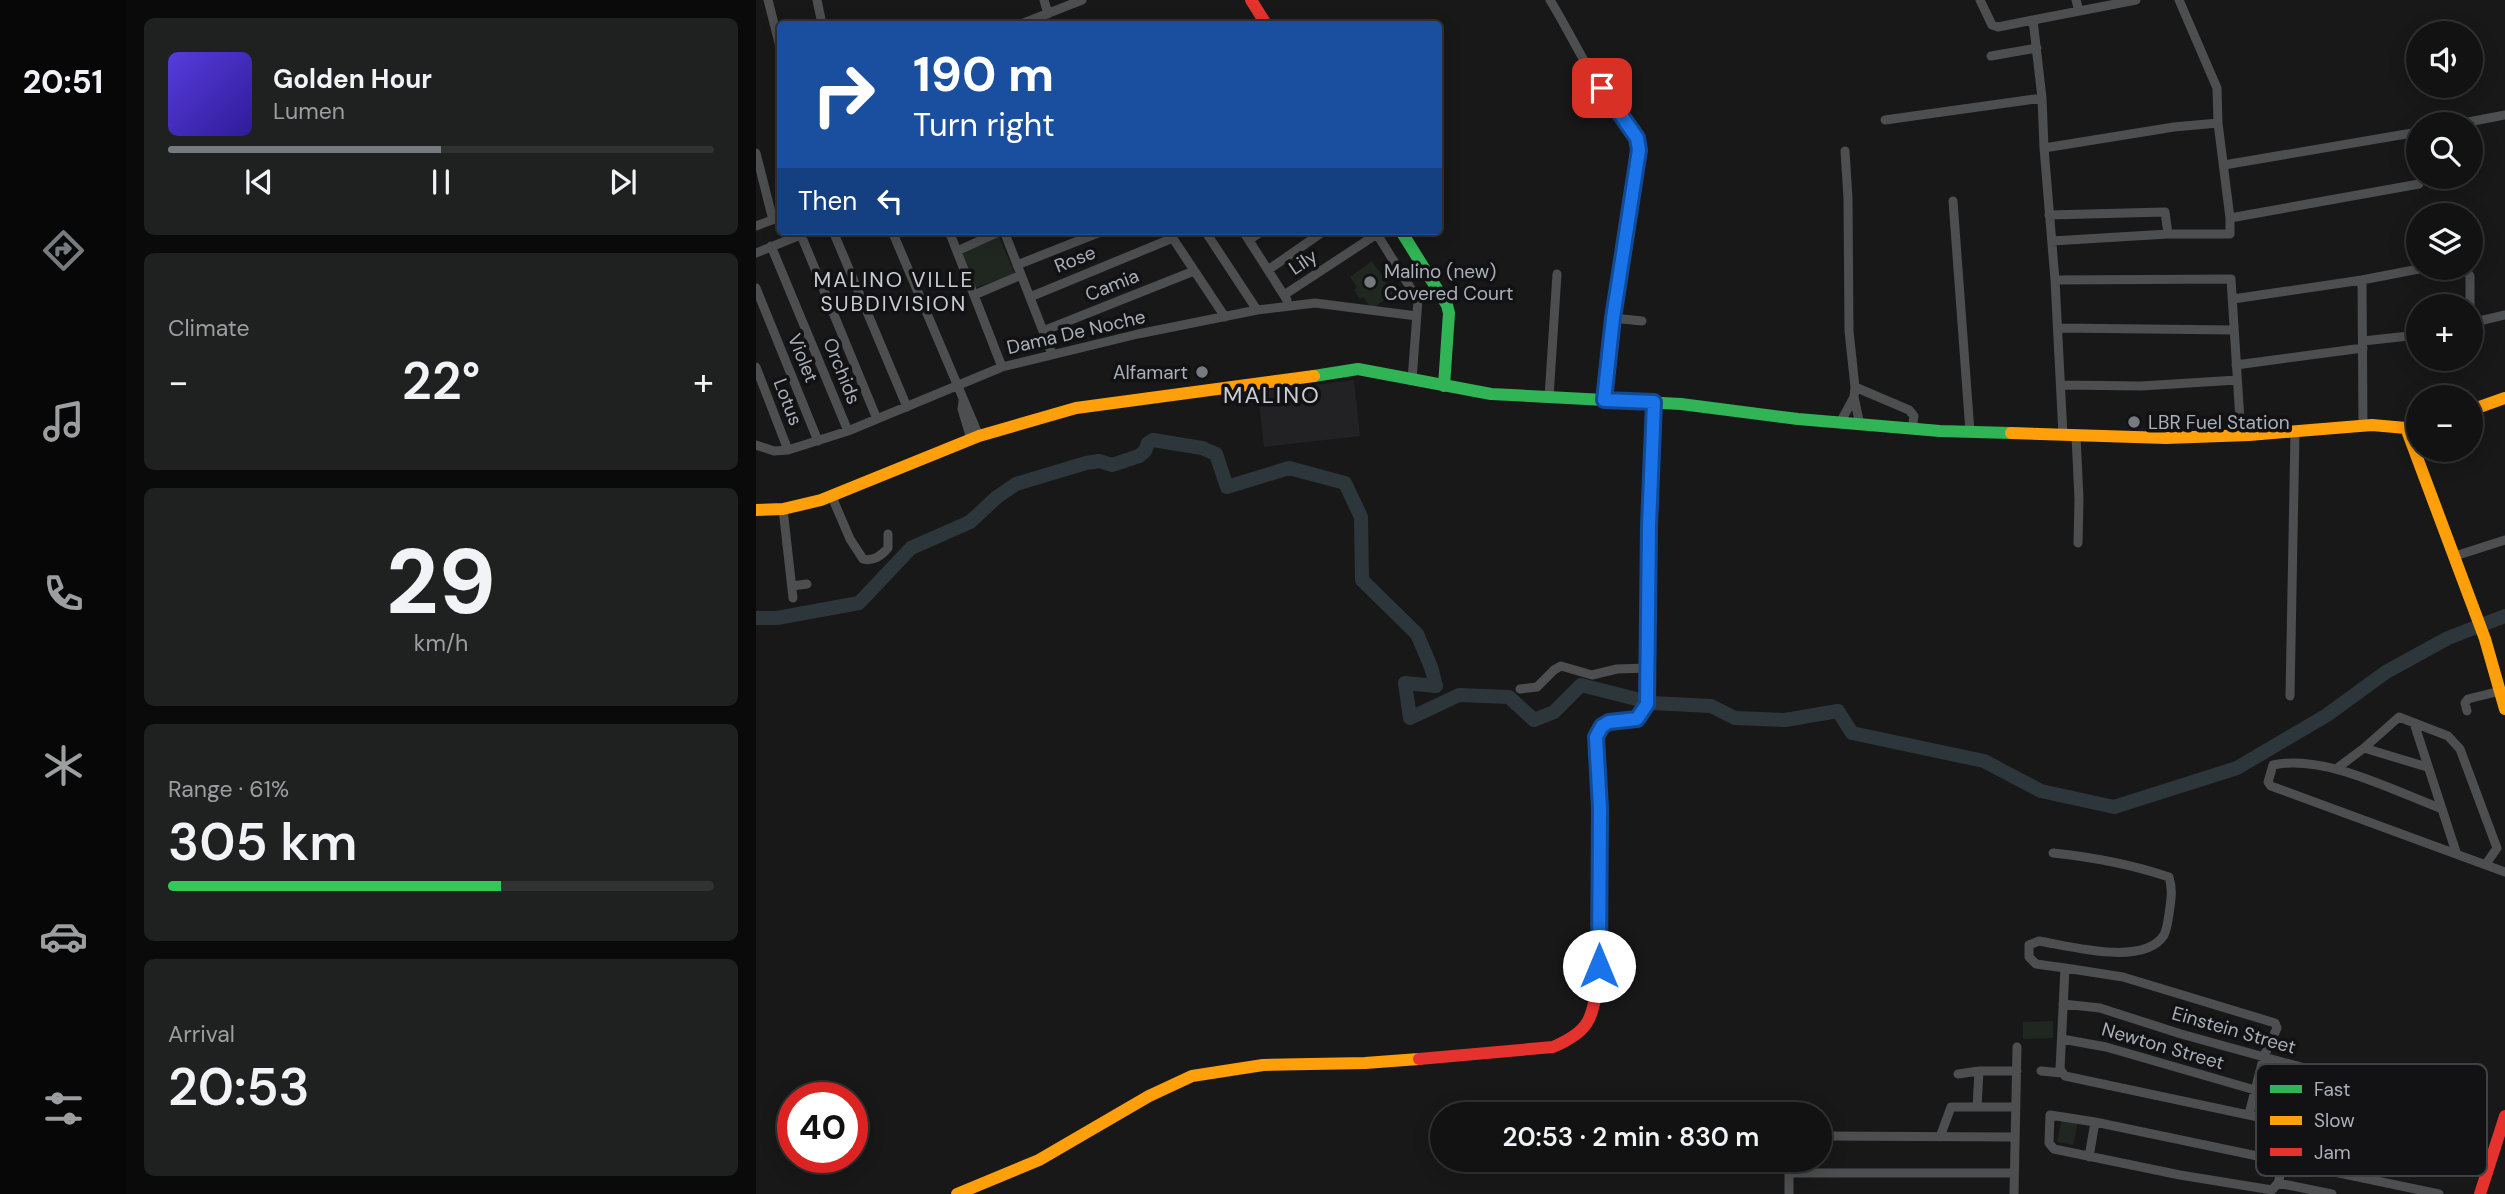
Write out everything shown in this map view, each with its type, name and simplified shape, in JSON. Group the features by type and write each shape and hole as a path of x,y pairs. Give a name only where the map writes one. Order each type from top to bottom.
{"street":[{"path":"768,0 777,35"},
{"path":"817,0 821,21"},
{"path":"1044,0 1048,13"},
{"path":"1028,21 1082,0"},
{"path":"1251,0 1264,21"},
{"path":"1550,0 1591,72 1638,143 1604,400"},
{"path":"1980,0 1992,24 1998,27 2136,0"},
{"path":"2076,0 2079,11"},
{"path":"2052,241 2168,234 2230,234 2218,123 2217,88 2179,0"},
{"path":"2033,20 2042,98 2062,385 2079,499 2078,543"},
{"path":"1992,56 2036,48"},
{"path":"1885,120 2042,98"},
{"path":"2483,119 2505,115"},
{"path":"2044,148 2174,127 2218,123"},
{"path":"2224,165 2406,134"},
{"path":"1845,151 1850,275 1849,331 1854,397 1860,425"},
{"path":"756,153 777,218 756,226"},
{"path":"2230,218 2406,186"},
{"path":"1953,201 1970,432"},
{"path":"2049,215 2165,212 2168,234"},
{"path":"756,253 800,235"},
{"path":"806,235 877,419"},
{"path":"835,235 907,407"},
{"path":"894,235 963,401 962,410 974,433"},
{"path":"951,235 1002,367"},
{"path":"957,251 993,235"},
{"path":"1004,235 1052,354"},
{"path":"974,295 1019,270 1094,235"},
{"path":"1171,235 1225,317"},
{"name":"Rose","path":"1030,297 1171,235"},
{"path":"1208,235 1257,310"},
{"path":"1245,235 1287,300"},
{"path":"1248,240 1256,235"},
{"path":"1268,270 1318,235"},
{"name":"Lily","path":"1287,300 1372,235"},
{"path":"1378,235 1416,294 1412,380"},
{"path":"1404,235 1444,296 1447,305 1449,313 1444,386"},
{"name":"Orchids","path":"771,246 848,431"},
{"name":"Camia","path":"1043,331 1195,271"},
{"path":"2233,299 2362,281 2406,272"},
{"path":"1549,397 1557,274"},
{"path":"2055,279 2231,279 2232,330 2241,436"},
{"path":"2362,281 2363,426"},
{"name":"Violet","path":"756,288 818,441"},
{"name":"Dama De Noche","path":"756,445 774,451 788,450 848,431 1002,367 1257,310 1287,300 1417,316"},
{"path":"2483,320 2505,315"},
{"path":"1613,318 1642,321"},
{"path":"2059,328 2232,330"},
{"path":"2236,365 2406,337"},
{"name":"Lotus","path":"756,367 788,450"},
{"path":"756,510 783,509 832,497 974,433 1076,408 1254,385 1350,369 1491,394 1654,402 1912,429 2166,438 2241,436 2363,426 2406,427"},
{"path":"2062,385 2141,386 2237,380"},
{"path":"1854,387 1909,410 1914,416 1912,429"},
{"path":"1840,423 1854,397"},
{"path":"2483,406 2505,398"},
{"path":"957,1194 1039,1160 1149,1097 1180,1081 1204,1073 1263,1065 1364,1063 1534,1050 1553,1047 1569,1040 1590,1020 1597,999 1600,808 1596,737 1602,726 1609,722 1637,719 1647,704 1649,526 1654,402"},
{"path":"2290,696 2295,432"},
{"path":"2424,462 2455,556 2499,669 2500,691 2505,709"},
{"path":"832,497 850,539 863,559 869,561 882,555 888,548 888,534"},
{"path":"783,509 793,598"},
{"path":"2455,556 2505,540"},
{"path":"792,586 807,584"},
{"path":"1520,689 1537,687 1561,666 1592,675 1617,669 1648,668"},
{"path":"2467,710 2465,703 2468,699 2500,691"},
{"path":"2336,769 2399,717 2448,736 2460,749 2501,845 2486,864"},
{"path":"2414,723 2456,852"},
{"path":"2364,748 2427,767"},
{"path":"2440,808 2336,769 2307,762 2276,764 2272,767 2268,782 2271,786 2505,872"},
{"path":"2053,853 2095,858 2169,877 2173,890 2163,936 2158,942 2141,950 2117,953 2039,941 2029,946 2029,957 2036,964 2123,977 2274,1023 2277,1028 2262,1064"},
{"path":"2062,1073 2065,968"},
{"name":"Einstein Street","path":"2063,1004 2100,1008 2181,1034 2292,1064"},
{"name":"Newton Street","path":"2062,1039 2106,1046 2255,1090"},
{"path":"2014,1194 2017,1047"},
{"path":"1977,1107 1979,1071"},
{"path":"1958,1074 2017,1071"},
{"path":"2041,1071 2062,1073 2256,1116"},
{"path":"2249,1114 2256,1086"},
{"path":"1940,1137 1951,1108 2016,1107"},
{"path":"2256,1156 2049,1115 2051,1147 2089,1157 2272,1190 2280,1176"},
{"path":"2487,1170 2500,1149 2505,1116"},
{"path":"2089,1157 2095,1122"},
{"path":"1832,1136 2015,1137"},
{"path":"1789,1194 1789,1173 2014,1173"},
{"path":"2352,1176 2439,1194"},
{"path":"2480,1194 2485,1176"},
{"path":"2278,1183 2332,1194"}],"shaded area":[{"path":"999,236 1015,274 972,289 958,253"},
{"name":"Malino (new) Covered Court","path":"1372,261 1394,293 1372,309 1363,297 1360,299 1354,290 1357,287 1350,277"},
{"path":"1354,380 1360,436 1264,447 1258,392"},
{"path":"2053,1021 2053,1038 2023,1039 2023,1022"},
{"path":"2062,1118 2078,1122 2073,1145 2057,1142"}],"waterway":[{"path":"756,618 777,618 859,603 911,548 970,522 1016,484 1086,463 1099,461 1112,465 1139,456 1153,440 1202,448 1216,454 1227,487 1289,468 1345,483 1361,517 1362,580 1417,634 1431,667 1436,686 1405,683 1410,718 1459,695 1509,697 1534,720 1554,712 1581,685 1652,703 1711,706 1735,718 1785,720 1838,711 1852,733 1984,761 2041,791 2114,807 2237,768 2327,715 2386,672 2448,638 2505,616"}],"traffic: fast":[{"path":"1403,235 1447,305 1449,313 1444,386"},
{"path":"1314,376 1358,369 1491,394 1681,404 1798,419 1940,431 2011,433"},
{"path":"1648,632 1654,403"}],"traffic: slow":[{"path":"756,510 783,509 821,500 979,436 1076,408 1314,376"},
{"path":"2483,406 2505,398"},
{"path":"2011,433 2166,438 2249,435 2372,425 2406,428"},
{"path":"2419,462 2485,639 2505,709"},
{"path":"1597,983 1600,808 1596,737 1602,726 1609,722 1637,719 1647,704 1648,632"},
{"path":"957,1194 1039,1160 1149,1096 1192,1076 1263,1065 1419,1059"}],"traffic: jam":[{"path":"1251,0 1264,21"},
{"path":"1419,1059 1553,1047 1574,1036 1587,1023 1591,1016 1597,983"},
{"path":"2487,1172 2505,1116"},
{"path":"2480,1194 2486,1176"}],"place":[{"name":"Malino (new) Covered Court","path":"1370,282"},
{"name":"Alfamart","path":"1202,372"},
{"name":"LBR Fuel Station","path":"2134,422"}],"district":[{"name":"MALINO VILLE SUBDIVISION","path":"894,292"},
{"name":"MALINO","path":"1272,395"}],"route":[{"path":"1599,966 1600,808 1596,737 1602,726 1609,722 1637,719 1647,704 1649,526 1654,402 1604,400 1613,318 1639,150 1637,138 1602,88"}]}
